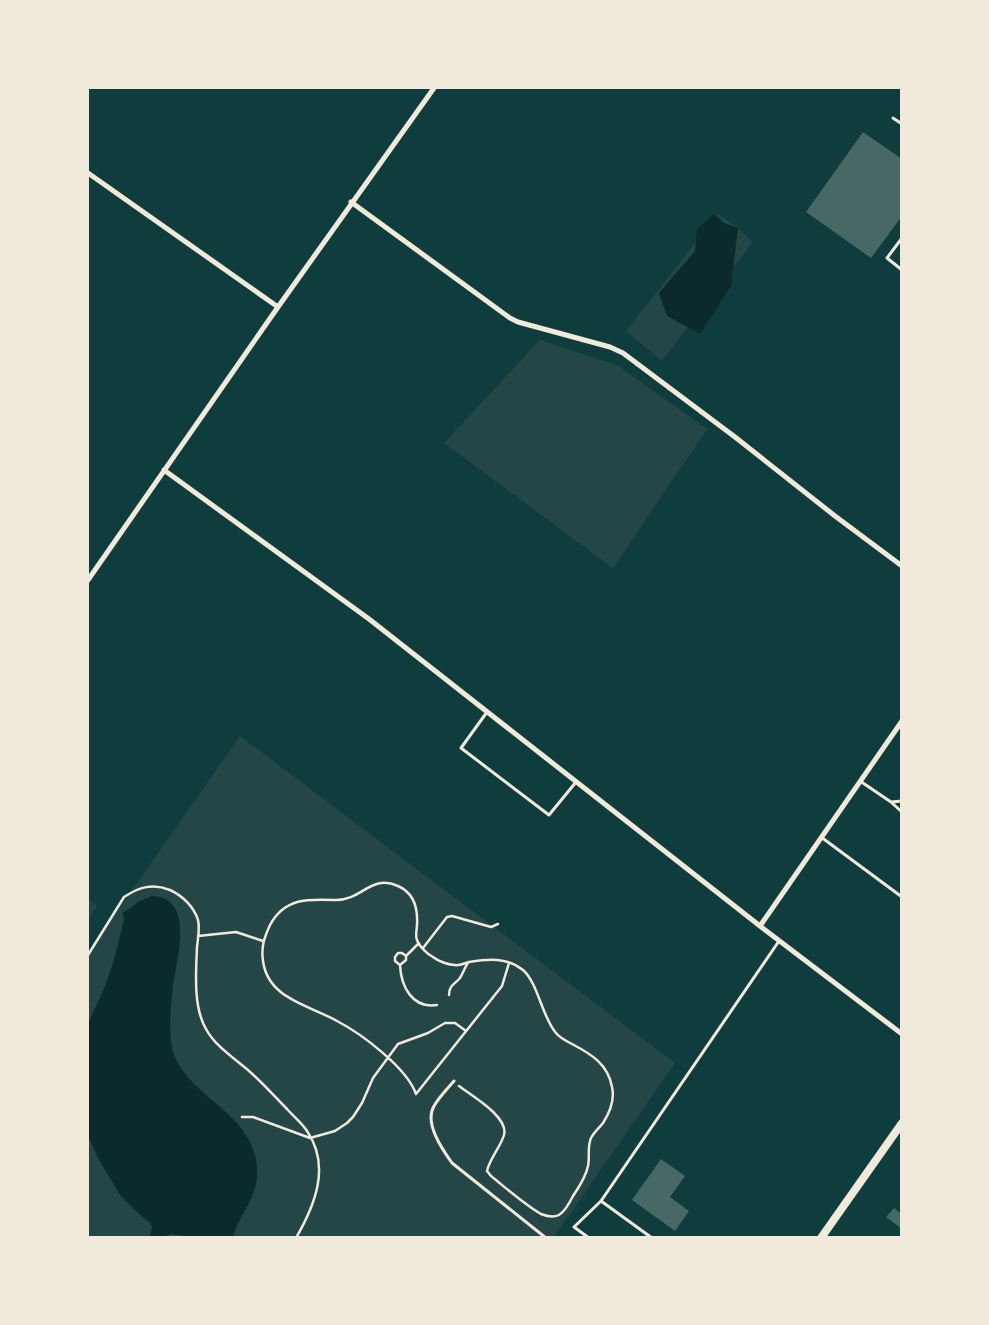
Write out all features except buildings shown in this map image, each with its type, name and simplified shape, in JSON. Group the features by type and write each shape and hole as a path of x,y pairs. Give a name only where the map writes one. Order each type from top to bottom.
{"street":[{"path":"88,580 351,202 434,88"},
{"path":"88,174 278,307"},
{"path":"351,202 510,318 518,322 610,347 623,353 902,566"},
{"path":"164,470 369,619 779,941 902,1034"},
{"path":"760,926 902,721"},
{"path":"822,1238 902,1123"}],"lane":[{"path":"893,118 902,124"},
{"path":"902,238 887,258 902,270"},
{"path":"487,712 461,748 549,815 576,782"},
{"path":"860,782 891,802 902,812"},
{"path":"891,802 902,801"},
{"path":"822,838 902,897"},
{"path":"588,1238 574,1227 601,1201 779,941"},
{"path":"454,1081 434,1106 430,1115 432,1126 446,1154 452,1163 546,1238"},
{"path":"601,1201 652,1238"}],"path":[{"path":"454,1081 498,1116 504,1124 505,1134 489,1162 488,1171 491,1176 540,1213 550,1217 560,1214 572,1199 588,1166 591,1139 611,1108 613,1098 612,1086 605,1068 596,1058 558,1036 550,1025 532,984 524,971 509,963 493,959 468,962 455,966 432,957 416,939 418,915 416,904 401,887 388,882 372,885 347,900 304,899 296,902 277,914 263,941 262,951 266,975 281,994 339,1022 400,1068 413,1086 416,1094 502,986 509,963"},
{"path":"88,955 124,897 142,887 154,886 168,889 186,900 198,922 197,996 205,1028 218,1044 260,1080 308,1132 316,1148 320,1176 316,1196 308,1217 296,1238"},
{"path":"422,948 447,917 452,916 491,927 498,924"},
{"path":"198,936 236,932 263,941"},
{"path":"400,965 419,943"},
{"path":"400,965 395,961 395,957 402,953 406,956"},
{"path":"449,995 449,990 461,977 468,962"},
{"path":"400,965 400,976 407,992 418,1002 437,1005"},
{"path":"242,1117 253,1116 310,1138 335,1131 348,1123 362,1103 373,1078 398,1044 428,1033 445,1023 455,1023 466,1031"}],"shaded area":[{"path":"714,214 724,223 738,228 731,286 700,334 667,316 659,293 695,251 697,229"},
{"path":"718,214 738,228 753,242 662,361 626,331"},
{"path":"540,340 617,365 707,429 613,568 444,443"},
{"path":"240,736 675,1063 554,1237 88,1238 88,953"},
{"path":"152,896 165,899 174,907 179,917 179,945 170,1020 171,1041 177,1060 188,1077 233,1119 246,1135 255,1154 256,1185 233,1236 229,1237 193,1237 171,1234 163,1237 150,1237 152,1227 150,1223 120,1195 98,1158 88,1136 88,1023 104,989 114,960 124,920 123,912 138,902"},
{"path":"88,899 97,906 88,920"}]}
